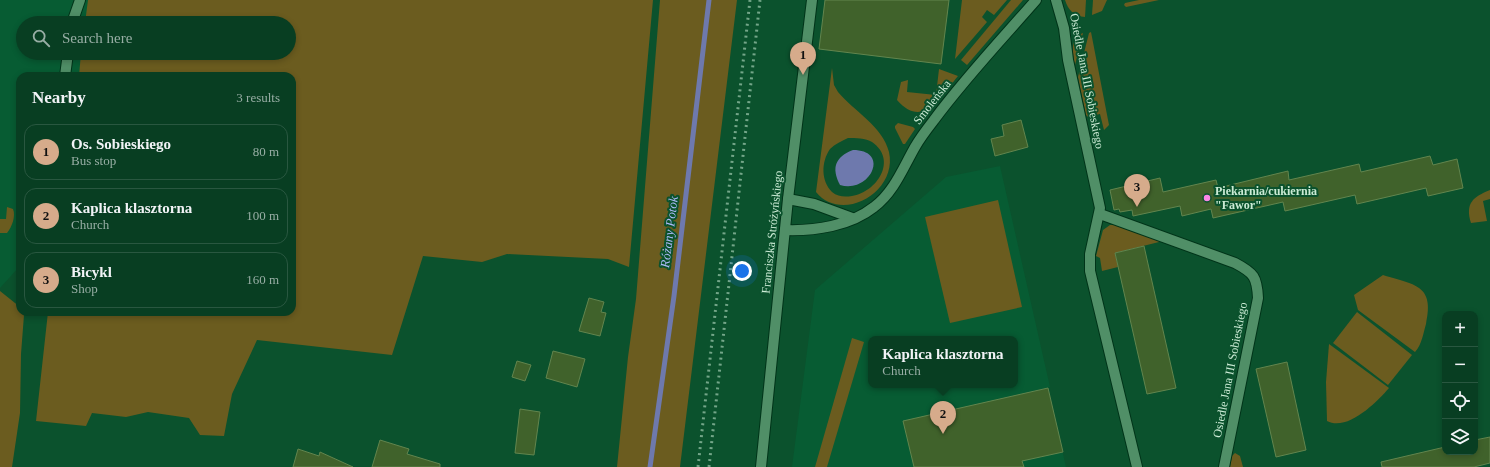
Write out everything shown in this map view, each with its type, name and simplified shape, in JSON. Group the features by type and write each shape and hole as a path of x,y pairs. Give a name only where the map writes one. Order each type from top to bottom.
{"street":[{"path":"74,16 80,0"},
{"name":"Franciszka Stróżyńskiego","path":"761,467 788,199 812,0"},
{"name":"Smoleńska","path":"785,230 818,230 852,218 873,208 888,194 915,146 934,120 1036,0"},
{"name":"Osiedle Jana III Sobieskiego","path":"1056,0 1064,28 1068,60 1100,214 1090,254 1090,271 1137,467"},
{"path":"66,72 67,60"},
{"path":"788,199 814,204 852,218"},
{"name":"Osiedle Jana III Sobieskiego","path":"1100,214 1235,264 1250,271 1255,279 1258,298 1224,467"}],"shaded area":[{"path":"0,0 455,0 296,22 296,16 16,16 16,60 99,60 97,72 16,72 16,270 0,288"},
{"path":"88,0 653,0 629,267 608,259 507,254 482,262 423,256 392,355 257,340 232,394 224,436 200,435 189,418 148,412 126,417 92,413 86,426 36,421 48,316 296,316 296,72 79,72 80,60 296,60 296,16 86,16"},
{"path":"660,0 737,0 680,467 617,467 628,357 636,299"},
{"path":"962,0 1007,0 994,15 987,10 982,17 987,22 955,59"},
{"path":"1011,0 1023,0 967,65 961,60"},
{"path":"1065,0 1086,0 1085,17 1072,12"},
{"path":"1093,0 1107,0 1102,11 1092,15"},
{"path":"1139,0 1159,0 1126,7 1124,5 1125,3"},
{"path":"1091,32 1109,125 1104,130 1100,114 1088,117 1086,115 1078,77 1089,33"},
{"path":"1083,33 1075,65 1073,51 1074,42 1079,35"},
{"path":"832,68 834,85 838,92 874,127 886,143 889,152 890,167 885,180 877,191 866,199 853,204 840,205 827,201 816,192","holes":["848,138 864,139 872,142 880,149 884,166 876,182 869,188 852,196 842,196 834,194 828,188 824,177 824,165 830,149"]},
{"path":"939,69 958,76 945,93 931,107 923,111 915,112 906,108 897,100 901,82 908,80 907,92 936,95"},
{"path":"898,123 913,127 915,129 905,144 903,144 895,128"},
{"path":"1000,166 1050,387 1048,388 1066,467 792,467 815,290 946,177"},
{"path":"1490,190 1490,199 1483,201 1487,221 1471,223 1469,210 1472,202 1479,195"},
{"path":"998,200 1022,307 950,323 925,217"},
{"path":"7,207 13,209 13,221 7,233 0,233 0,219 6,219"},
{"path":"1110,225 1116,225 1163,241 1115,253 1118,267 1102,271 1100,258 1096,256 1103,230"},
{"path":"1383,275 1413,284 1420,288 1425,294 1428,311 1426,324 1421,342 1415,352 1358,310 1354,295"},
{"path":"0,291 16,304 16,316 24,316 21,354 20,413 12,467 0,467"},
{"path":"1357,312 1412,355 1388,385 1333,343"},
{"path":"852,338 864,342 827,467 815,467"},
{"path":"1329,344 1389,388 1377,401 1361,414 1343,422 1335,423 1327,421 1326,382"},
{"path":"1235,453 1240,456 1243,467 1230,467 1232,456"}],"water":[{"path":"853,150 865,152 871,157 873,163 872,171 867,178 860,183 851,186 840,185 837,179 835,168 836,164 842,156"}],"building":[{"path":"825,0 949,0 941,64 819,49"},
{"path":"1021,120 1028,147 995,156 991,139 1004,136 1002,125"},
{"path":"1430,156 1433,165 1457,159 1463,188 1428,196 1426,188 1357,204 1355,195 1285,211 1283,202 1213,218 1211,209 1182,216 1180,206 1133,216 1132,210 1120,212 1119,209 1114,210 1110,190 1160,178 1163,192 1216,180 1218,188 1288,171 1289,180 1359,164 1361,172"},
{"path":"1144,246 1176,388 1147,394 1115,253"},
{"path":"589,298 604,302 601,312 606,313 600,336 579,331"},
{"path":"553,351 585,359 577,387 546,378"},
{"path":"517,361 531,365 525,381 512,377"},
{"path":"1287,362 1306,450 1276,457 1256,369"},
{"path":"1048,388 1063,452 1022,461 1024,467 914,467 903,421"},
{"path":"520,409 540,412 534,455 515,453"},
{"path":"1490,437 1490,463 1474,467 1382,467 1381,462 1442,448 1442,455 1478,455 1478,439"},
{"path":"380,440 409,449 407,454 440,464 440,467 372,467"},
{"path":"298,449 319,456 320,452 353,467 293,467"}],"waterway":[{"name":"Różany Potok","path":"650,467 674,296 709,0"}],"railway":[{"path":"698,467 750,0"},
{"path":"709,467 760,0"}],"place":[{"name":"Os. Sobieskiego","path":"803,75"},
{"name":"Piekarnia/cukiernia \"Fawor\"","path":"1207,198"},
{"name":"Bicykl","path":"1137,207"},
{"name":"Kaplica klasztorna","path":"943,434"}]}
